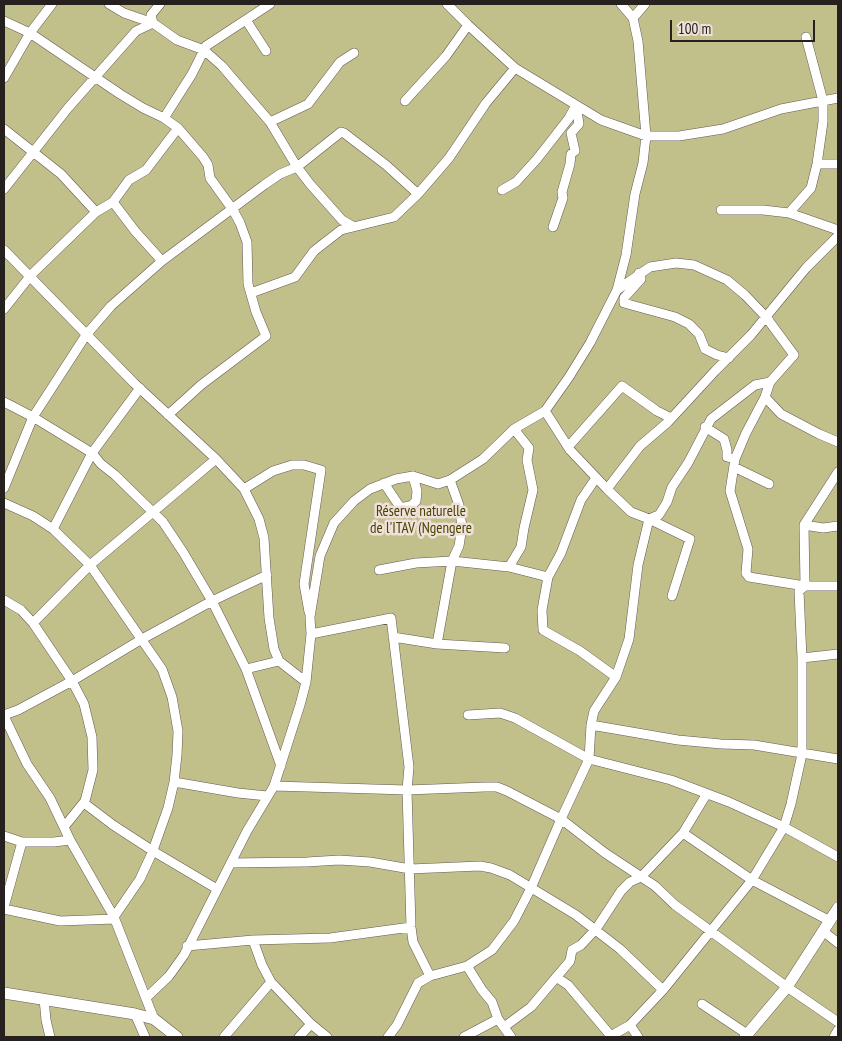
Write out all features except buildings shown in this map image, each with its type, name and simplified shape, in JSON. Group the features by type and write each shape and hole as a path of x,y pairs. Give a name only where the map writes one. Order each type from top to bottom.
{"street":[{"path":"4,78 30,33 52,4"},
{"path":"109,4 124,13 153,23 177,40 204,50 222,66 270,122 297,167 342,220 354,227"},
{"path":"153,23 151,15 160,4"},
{"path":"164,118 192,74 204,50 215,40 270,4"},
{"path":"447,4 515,68 601,120 646,136 679,136 723,129 780,108 838,98"},
{"path":"310,617 320,556 334,523 354,501 370,489 396,479 413,476 438,484 450,480 483,459 514,429 545,411 569,377 590,342 617,290 626,255 646,136 638,41 633,18 621,4"},
{"path":"633,18 645,4"},
{"path":"246,20 266,51"},
{"path":"4,22 30,33 143,108 164,118 178,128 208,165 210,178 233,210 247,242 248,284 256,312 266,336 201,385 168,415"},
{"path":"4,189 68,108 136,32 153,23"},
{"path":"405,101 446,56 468,25"},
{"path":"789,213 811,188 817,164 823,122 823,101 806,37"},
{"path":"270,122 308,104 340,62 354,53"},
{"path":"251,293 295,277 314,250 340,230 394,217 418,194 462,140 486,103 515,68"},
{"path":"502,190 516,182 537,158 569,118 576,105"},
{"path":"553,227 563,198 562,192 571,154 575,151 571,133 579,124 576,105"},
{"path":"4,309 31,276 96,212 113,202 128,180 146,170 178,128"},
{"path":"4,129 70,183 96,212"},
{"path":"4,488 32,417 86,335 111,306 162,260 280,174 297,167 341,132 386,165 418,194"},
{"path":"817,164 838,164"},
{"path":"113,202 135,231 162,260"},
{"path":"721,210 763,210 789,213 838,230"},
{"path":"607,489 640,446 671,418 751,335 806,268 838,236"},
{"path":"4,250 86,335 216,459 244,489 259,519 264,538 269,618 274,649 279,661 306,682"},
{"path":"617,290 650,267 676,263 694,265 727,280 745,295 766,317 794,355 770,382 766,397 746,433 734,463 730,491 748,549 746,573 749,577 805,586 838,586"},
{"path":"639,273 641,279 624,298 624,303 675,318 688,324 699,334 705,349 729,358"},
{"path":"649,519 659,515 672,487 688,463 705,428 720,411 755,385 770,382"},
{"path":"568,447 622,386 657,411 671,418"},
{"path":"53,529 92,453 140,388"},
{"path":"766,397 782,414 838,442"},
{"path":"4,402 92,453 101,464 115,475 163,522 212,601 246,669 281,766"},
{"path":"545,411 568,447 631,512 690,539 672,596"},
{"path":"705,428 724,439 727,457 769,484"},
{"path":"509,567 521,547 533,490 527,460 529,448 514,429"},
{"path":"33,623 90,564 151,511 216,459"},
{"path":"146,998 169,976 184,955 231,863 274,786 306,682 311,634 304,584 321,470 304,465 292,466 273,471 244,489"},
{"path":"805,586 804,526 838,472"},
{"path":"384,483 400,507 404,507 412,505 416,501 417,491 413,476"},
{"path":"596,478 582,500 561,553 548,577 542,610 543,630 580,651 616,677"},
{"path":"437,644 452,561 459,546 462,527 459,505 450,480"},
{"path":"4,503 32,516 53,529 90,564 162,669 172,697 178,731 178,755 168,808 140,879 115,918"},
{"path":"388,1037 396,1027 418,983 430,976 467,966 492,950 514,920 531,888 589,759 591,725 594,711 616,677 629,639 636,572 649,519"},
{"path":"804,526 823,528 838,526"},
{"path":"379,570 416,563 452,561 509,567 548,577"},
{"path":"154,1019 115,918 70,840 50,798 26,764 4,715 18,710 72,681 142,639 212,601 267,575"},
{"path":"556,977 568,985 610,1037 630,1025 663,990 752,880 784,827 802,754 802,658 799,591 805,586"},
{"path":"4,600 21,610 33,623 72,681 84,704 92,737 93,770 84,803 64,827"},
{"path":"311,634 391,618 409,767 407,790 411,927 413,942 430,976"},
{"path":"393,637 437,644 505,648"},
{"path":"802,658 838,654"},
{"path":"246,669 279,661"},
{"path":"468,715 500,713 515,718 589,759 671,780 729,802 784,827 838,857"},
{"path":"591,725 678,740 754,745 838,759"},
{"path":"174,782 230,792 268,796"},
{"path":"274,786 407,790 465,787 497,788 507,791 561,819 605,853 655,886 675,905 786,987 838,1022"},
{"path":"464,1037 501,1023 531,1007 570,961 572,950 581,946 596,929 621,891 630,882 641,877 683,833 706,794"},
{"path":"84,803 113,825 218,889"},
{"path":"683,833 752,880 830,921"},
{"path":"4,836 22,842 70,840"},
{"path":"22,842 4,908 60,921 115,918"},
{"path":"231,863 339,860 410,868 480,866 491,868 531,888 596,929 663,990"},
{"path":"702,1004 746,1036 786,987 838,908"},
{"path":"188,946 253,940 330,938 411,927"},
{"path":"823,932 838,943"},
{"path":"253,940 262,965 271,982 311,1024 327,1037"},
{"path":"467,966 492,1002 501,1023 511,1037"},
{"path":"224,1037 271,982"},
{"path":"4,993 135,1014 154,1019 178,1037"},
{"path":"44,998 50,1037"},
{"path":"135,1014 145,1037"},
{"path":"299,1037 311,1024"},
{"path":"630,1025 638,1037"},
{"path":"834,1037 838,1030"}],"green space":[{"name":"Réserve naturelle de l'ITAV (Ngengere","path":"4,4 838,4 838,1037 4,1037"}]}
